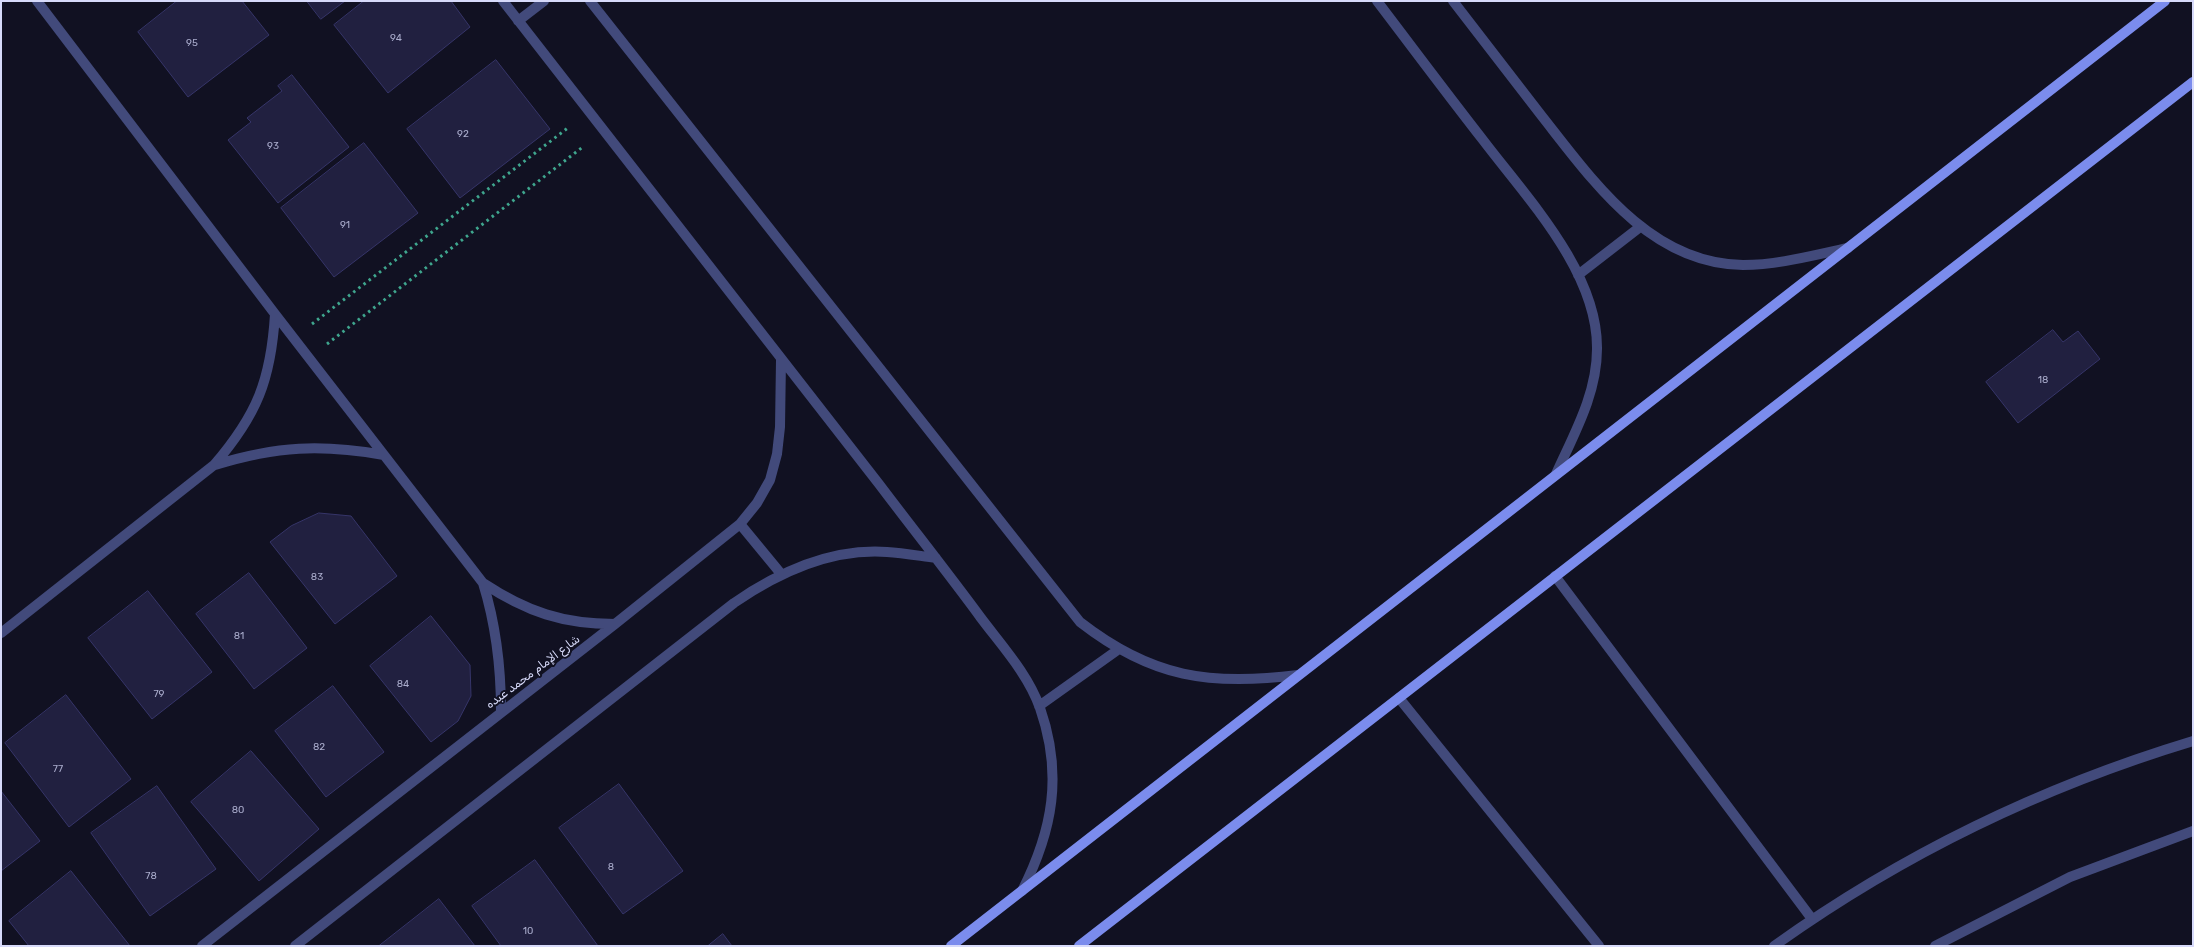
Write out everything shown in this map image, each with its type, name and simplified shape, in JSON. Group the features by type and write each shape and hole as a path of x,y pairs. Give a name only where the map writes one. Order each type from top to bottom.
{"main road":[{"path":"951,946 2165,1"},
{"path":"1079,946 2193,82"}],"street":[{"path":"37,1 293,338 483,583 493,614 498,646 501,678 501,711"},
{"path":"503,1 936,558 1025,678 1039,706 1048,737 1052,768 1052,800 1047,832 1036,862 1022,890"},
{"path":"518,21 544,1"},
{"path":"590,1 1080,622 1119,649 1136,658 1175,673 1216,680 1257,680 1298,676"},
{"path":"1377,1 1545,222 1578,275 1591,305 1596,326 1597,348 1596,370 1592,391 1556,474"},
{"path":"1452,1 1591,179 1640,226 1663,242 1688,254 1715,262 1742,265 1770,264 1848,248"},
{"path":"1578,275 1640,226"},
{"path":"1,633 214,465 236,439 254,411 266,380 273,347 275,314"},
{"name":"شارع الإمام محمد عبده","path":"202,946 615,624 740,524 757,503 770,480 777,454 780,428 781,360"},
{"path":"214,465 247,455 299,448 351,449 384,455"},
{"path":"740,524 782,575"},
{"path":"295,946 757,587 806,564 859,552 886,552 936,558"},
{"path":"1555,576 1812,919"},
{"path":"483,583 523,607 568,622 615,624"},
{"path":"1039,706 1119,649"},
{"path":"1399,698 1599,946"},
{"path":"1774,946 1812,919 1932,847 2059,788 2193,741"},
{"path":"1935,946 2070,877 2193,831"}],"path":[{"path":"293,338 589,112"},
{"path":"309,358 604,131"}],"building":[{"path":"177,1 242,1 269,35 188,97 138,32"},
{"path":"307,1 345,1 321,19"},
{"path":"364,1 451,1 470,27 388,93 334,25"},
{"path":"496,60 550,129 460,198 407,129"},
{"path":"292,75 349,147 278,203 228,140 251,122 247,118 282,91 278,86"},
{"path":"364,143 418,213 334,277 281,208"},
{"path":"2053,330 2063,342 2078,331 2100,359 2018,423 1986,382"},
{"path":"319,513 351,516 397,576 335,624 270,542 291,526"},
{"path":"249,573 307,648 254,689 196,614"},
{"path":"148,591 212,672 152,719 88,638"},
{"path":"431,616 470,665 471,696 458,721 431,742 370,666"},
{"path":"333,686 384,752 326,797 275,731"},
{"path":"66,695 131,779 69,827 5,743"},
{"path":"251,751 319,829 259,881 191,802"},
{"path":"619,784 683,871 623,914 559,828"},
{"path":"157,786 216,869 150,916 91,833"},
{"path":"1,791 40,841 1,871"},
{"path":"535,860 598,946 501,946 472,906"},
{"path":"71,871 130,946 29,946 9,921"},
{"path":"439,899 475,946 379,946"},
{"path":"723,934 732,946 708,946"}]}
